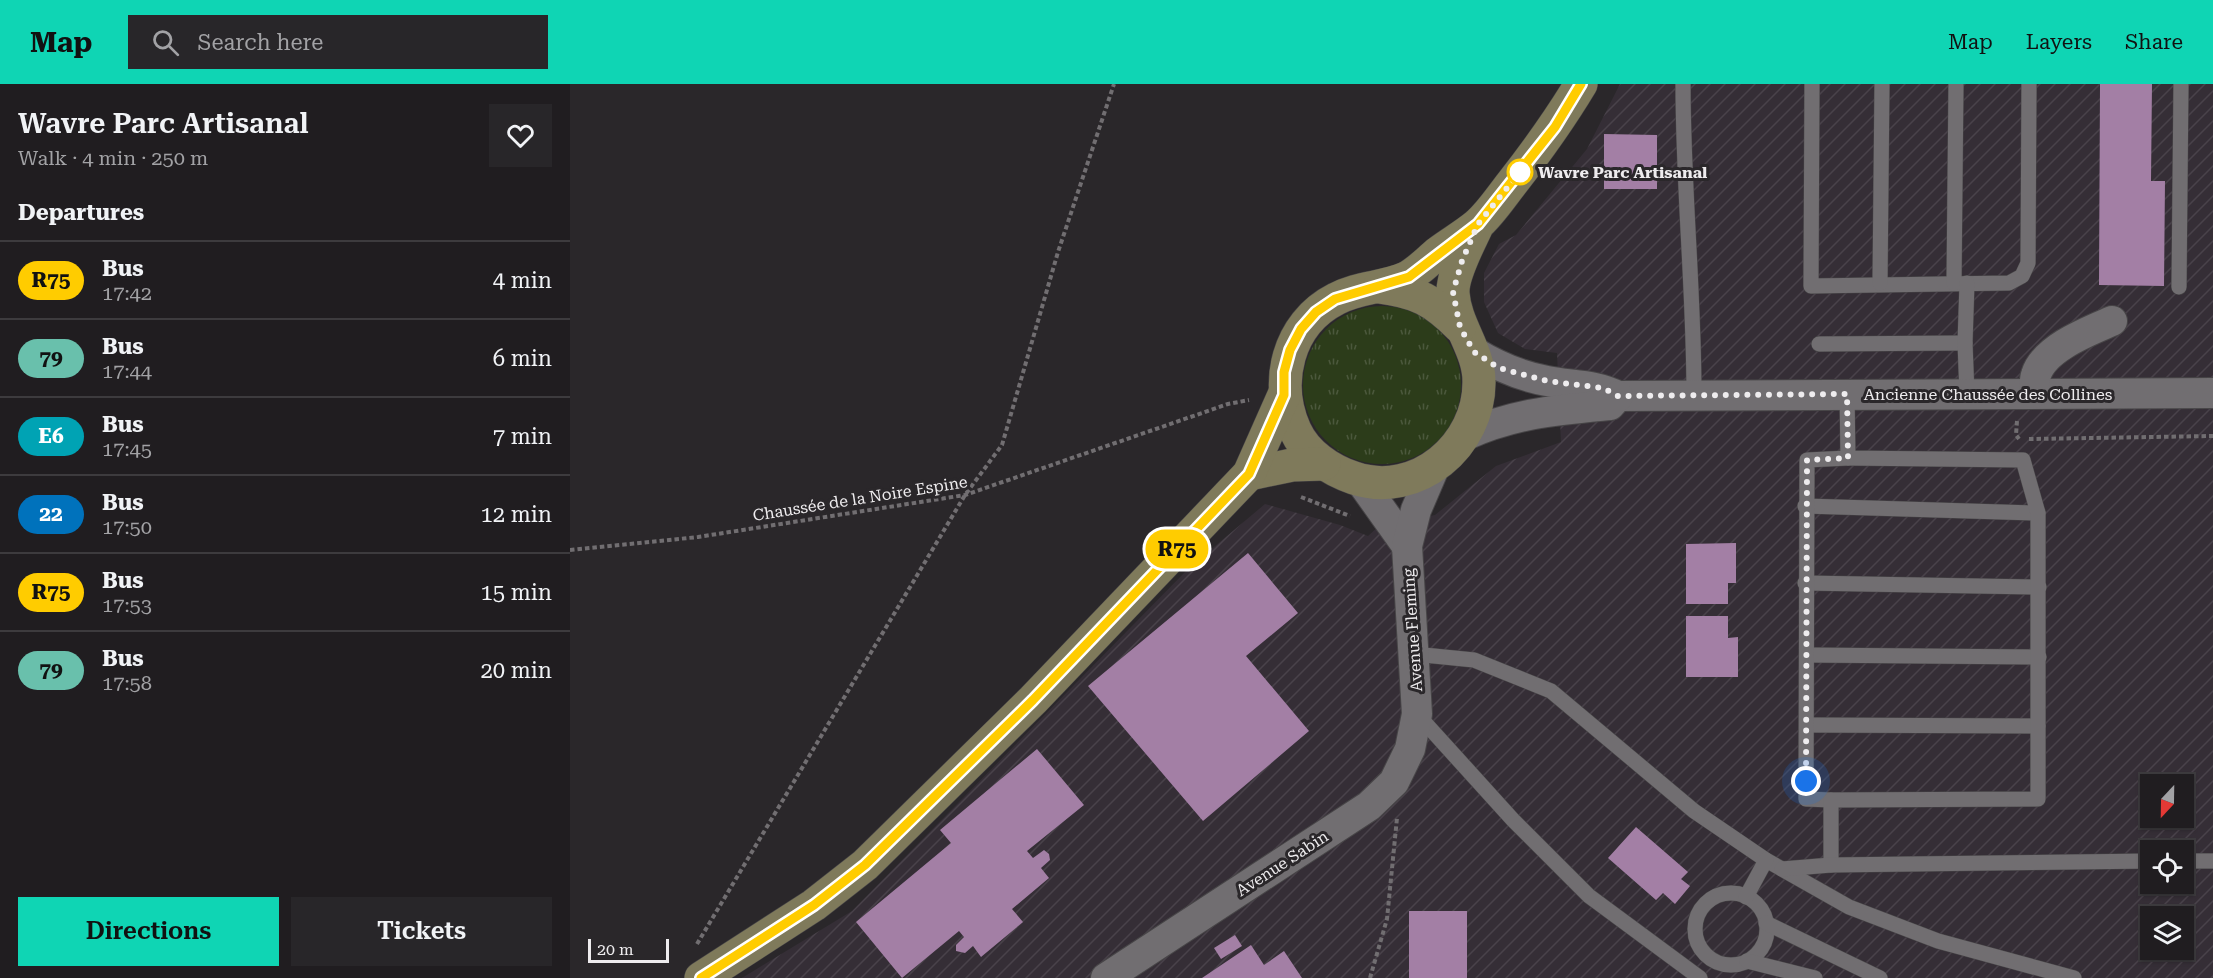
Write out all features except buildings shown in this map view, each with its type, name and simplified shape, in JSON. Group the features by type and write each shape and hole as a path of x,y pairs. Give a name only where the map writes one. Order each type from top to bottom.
{"main road":[{"path":"1478,224 1462,261 1453,292 1479,380 1477,408 1466,435 1452,453 1434,468 1411,478 1386,483 1360,480 1341,474 1324,464 1309,451 1297,434 1288,415 1284,395 1287,361 1301,329 1316,312 1335,299 1409,277 1478,224 1555,127 1581,84"},
{"path":"1379,287 1410,291 1438,305 1467,339"},
{"path":"698,963 814,905 865,865 1033,700 1249,474 1284,395"},
{"path":"1249,474 1292,465 1324,464"}],"street":[{"path":"2034,393 2036,373 2068,340 2112,321"},
{"name":"Ancienne Chaussée des Collines","path":"1467,339 1499,368 1547,381 1603,388 1618,396 2213,393"},
{"name":"Ancienne Chaussée des Collines","path":"1466,435 1496,421 1542,412 1610,405 1618,396"},
{"path":"1407,546 1416,510 1434,468"},
{"path":"1360,480 1407,546"},
{"name":"Avenue Fleming","path":"1407,546 1417,714"},
{"name":"Avenue Sabin","path":"1106,978 1369,806 1394,782 1410,749 1417,714"}],"lane":[{"path":"1683,84 1683,158 1694,316 1694,395"},
{"path":"1812,84 1811,286 2009,283 2022,276 2028,263 2029,84"},
{"path":"1880,284 1882,84"},
{"path":"1956,84 1966,394"},
{"path":"2179,287 2181,84"},
{"path":"1819,344 1965,343"},
{"path":"1847,394 1848,458"},
{"path":"1848,458 2023,460 2038,513 2038,799 1806,799 1805,506 1807,460 1848,458"},
{"path":"1805,506 2038,513"},
{"path":"1805,583 2039,587"},
{"path":"1414,654 1474,660 1551,691 1694,811 1766,860 1849,907 1938,941 2074,978"},
{"path":"1807,655 2039,657"},
{"path":"1417,714 1513,820 1589,896 1695,977 1712,960"},
{"path":"1807,725 2038,726"},
{"path":"1831,865 1832,800"},
{"path":"1746,897 1766,860"},
{"path":"1782,869 1831,865 2140,861"},
{"path":"2194,861 2213,861"},
{"path":"1747,961 1763,945 1766,923 1762,912 1746,897 1723,894 1713,898 1703,906 1697,917 1695,928 1696,941 1712,960 1723,965 1747,961 1815,978"},
{"path":"1766,923 1880,978 1872,978"}],"path":[{"path":"698,963 965,495 1002,445 1058,252 1114,84"},
{"name":"Chaussée de la Noire Espine","path":"570,550 699,537 965,495 1228,404 1284,395"},
{"path":"1296,496 1324,504 1357,519"},
{"path":"1370,978 1387,919 1397,839 1394,782"}],"shaded area":[{"path":"1620,84 2213,84 2213,978 742,978 852,911 1189,568 1265,504 1340,525 1368,536 1378,527 1435,515 1496,466 1561,442 1557,353 1525,349 1498,333 1484,302 1484,273 1499,244 1516,235 1587,149"}],"green space":[{"path":"1382,306 1412,312 1426,319 1438,329 1448,341 1455,355 1461,385 1455,415 1448,429 1438,441 1426,451 1412,458 1382,464 1352,458 1338,451 1326,441 1316,429 1309,415 1303,385 1309,355 1316,341 1326,329 1338,319 1352,312"}],"bus line":[{"name":"R75","path":"701,978 814,905 865,865 1033,700 1249,474 1284,395 1284,372 1290,350 1301,329 1316,312 1335,299 1356,291 1379,287 1409,277 1478,224 1555,127 1581,84"}],"place":[{"name":"Wavre Parc Artisanal","path":"1520,172"}],"route":[{"path":"1520,172 1478,224 1462,261 1453,292 1460,327 1474,352 1499,368 1547,381 1603,388 1618,396 1847,394 1848,458 1807,460 1805,506 1806,781"}]}
